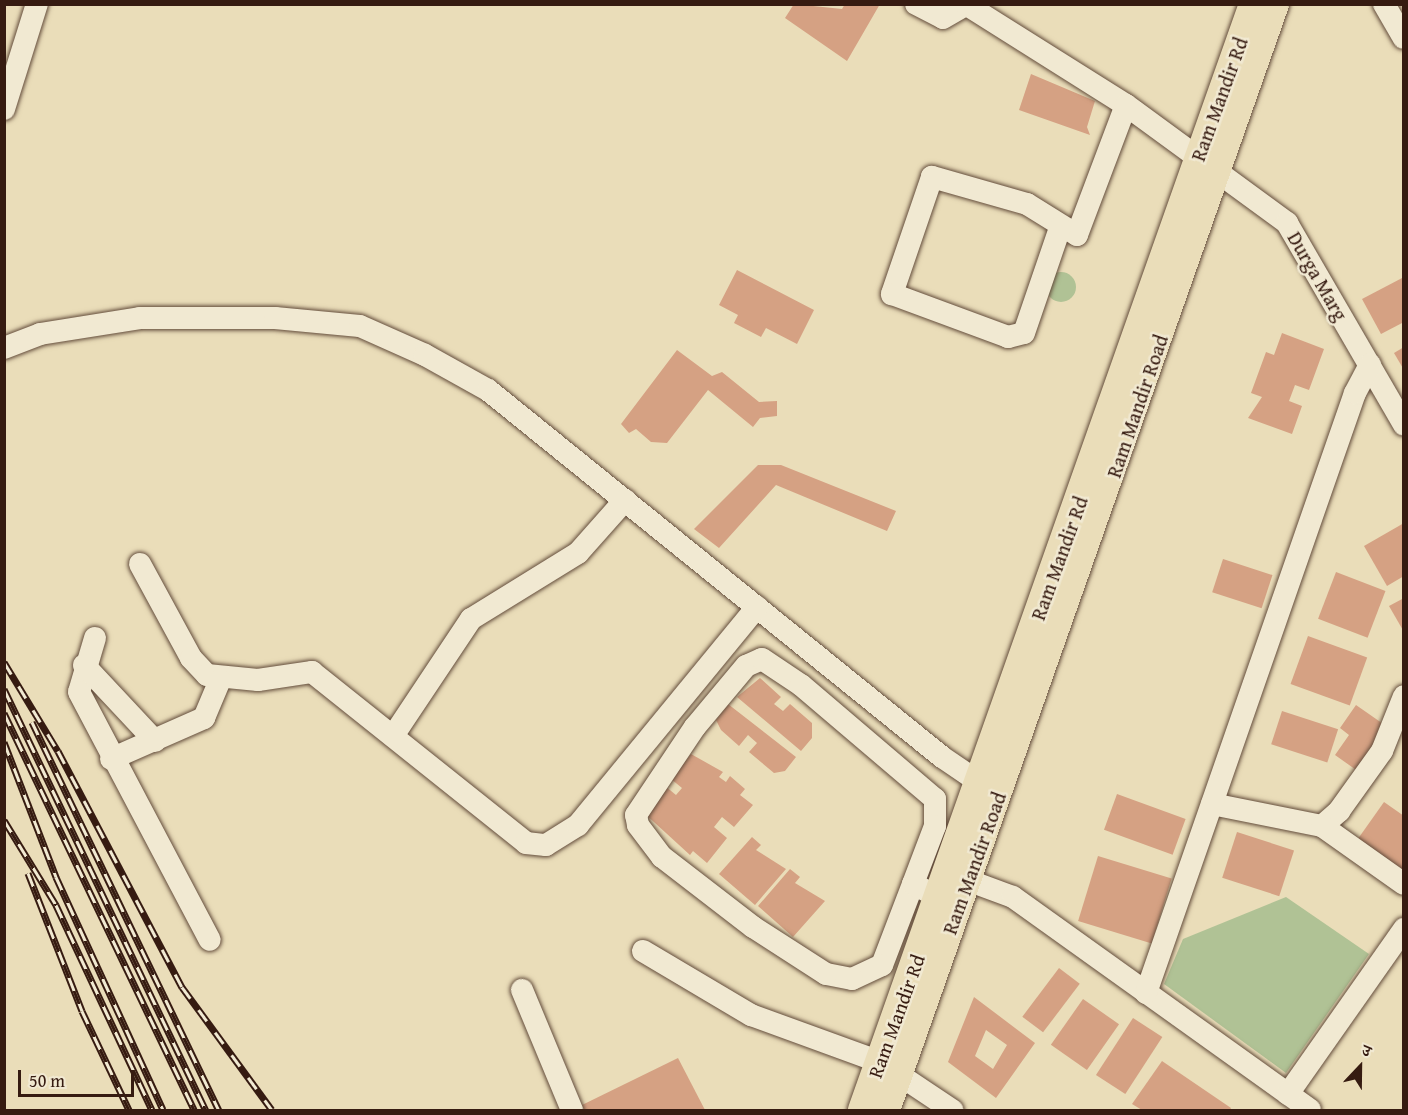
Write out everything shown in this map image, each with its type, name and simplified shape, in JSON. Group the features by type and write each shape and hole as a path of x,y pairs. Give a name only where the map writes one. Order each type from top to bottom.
{"main road":[{"name":"Ram Mandir Rd","path":"862,1110 889,1068 939,897 989,790 1207,165 1253,4"},
{"path":"1207,165 1275,4"},
{"name":"Ram Mandir Road","path":"886,1110 889,1068 967,880 989,790"}],"street":[{"path":"4,109 18,50 37,4"},
{"path":"916,4 943,18 967,5"},
{"path":"1384,4 1404,38"},
{"name":"Durga Marg","path":"967,5 1126,105 1287,223 1404,425"},
{"path":"1060,228 1024,333 1008,337 892,294 932,177 1027,204 1048,213 1060,228 1077,235 1126,105"},
{"path":"4,348 40,334 140,318 275,318 360,326 488,390 989,790"},
{"path":"1146,993 1354,393 1370,365"},
{"path":"393,736 471,619 578,553 625,500"},
{"path":"140,564 191,658 220,680 312,672 526,843 546,845 578,825 757,607"},
{"path":"95,638 84,665 79,692 111,759 210,940"},
{"path":"762,659 801,685 935,800 935,826 914,884 882,965 852,980 826,974 753,927 662,857 638,825 636,814 695,727 746,666 762,659"},
{"path":"84,665 155,741"},
{"path":"111,759 204,718 220,680"},
{"path":"1322,826 1339,811 1382,751 1404,696"},
{"path":"1212,804 1322,826 1404,884"},
{"path":"967,880 1012,897 1310,1110"},
{"path":"914,884 939,897"},
{"path":"1288,1094 1404,930"},
{"path":"643,951 751,1015 889,1068 952,1110"},
{"path":"522,990 572,1110"}],"green space":[{"path":"1061,272 1067,273 1075,281 1075,293 1067,301 1061,302 1055,301 1047,293 1046,287 1047,281 1055,273"},
{"path":"1286,897 1369,954 1286,1073 1164,984 1183,939"}],"building":[{"path":"794,4 842,9 845,4 880,4 847,61 785,18"},
{"path":"1031,74 1095,101 1087,127 1090,135 1019,110"},
{"path":"737,270 814,310 797,344 766,328 761,337 734,323 738,315 719,305"},
{"path":"1404,277 1404,322 1381,334 1362,299"},
{"path":"1282,333 1324,349 1309,390 1295,385 1289,401 1302,406 1292,434 1248,418 1262,397 1251,393 1266,352 1274,355"},
{"path":"1404,347 1404,370 1394,353"},
{"path":"677,350 712,376 722,372 759,402 777,401 777,416 760,418 753,427 708,390 667,443 651,442 636,429 629,433 621,424"},
{"path":"758,465 781,465 896,511 887,531 776,485 719,548 694,529"},
{"path":"1404,523 1404,576 1387,586 1364,546"},
{"path":"1223,559 1272,575 1262,608 1212,592"},
{"path":"1336,572 1385,591 1368,638 1318,619"},
{"path":"1404,598 1404,632 1389,606"},
{"path":"1308,636 1367,658 1350,705 1291,684"},
{"path":"760,678 781,697 774,704 783,711 790,704 812,723 812,738 801,751 737,697"},
{"path":"728,704 796,757 785,771 774,773 749,752 757,743 748,735 739,746 721,730 716,720"},
{"path":"1356,705 1389,728 1359,772 1335,755 1349,735 1340,728"},
{"path":"1282,711 1338,729 1327,763 1271,744"},
{"path":"691,754 723,772 719,777 726,782 730,776 745,789 740,795 753,805 734,827 722,817 714,827 727,838 707,863 693,851 690,855 643,812 665,786 676,795 682,788 671,779"},
{"path":"1117,794 1186,819 1173,855 1104,830"},
{"path":"1384,802 1404,816 1404,877 1355,843"},
{"path":"1237,832 1294,851 1279,896 1222,878"},
{"path":"752,837 761,845 756,850 786,869 755,905 719,874"},
{"path":"1098,856 1172,879 1152,944 1078,921"},
{"path":"790,869 800,877 795,883 825,901 793,937 758,906"},
{"path":"1059,968 1080,984 1043,1032 1022,1017"},
{"path":"974,997 1035,1043 996,1098 948,1062","holes":["986,1030 1007,1045 993,1069 975,1056"]},
{"path":"1083,999 1119,1024 1087,1070 1051,1045"},
{"path":"1133,1018 1162,1037 1125,1094 1096,1075"},
{"path":"678,1058 705,1110 584,1110 582,1105"},
{"path":"1162,1061 1231,1108 1230,1110 1142,1110 1132,1104"}],"railway":[{"path":"4,662 58,751 182,987 272,1110"},
{"path":"4,689 206,1110"},
{"path":"4,713 194,1110"},
{"path":"32,722 219,1110"},
{"path":"4,742 56,877 163,1110"},
{"path":"4,820 56,905 152,1110"},
{"path":"28,873 82,1011 129,1110"}]}
